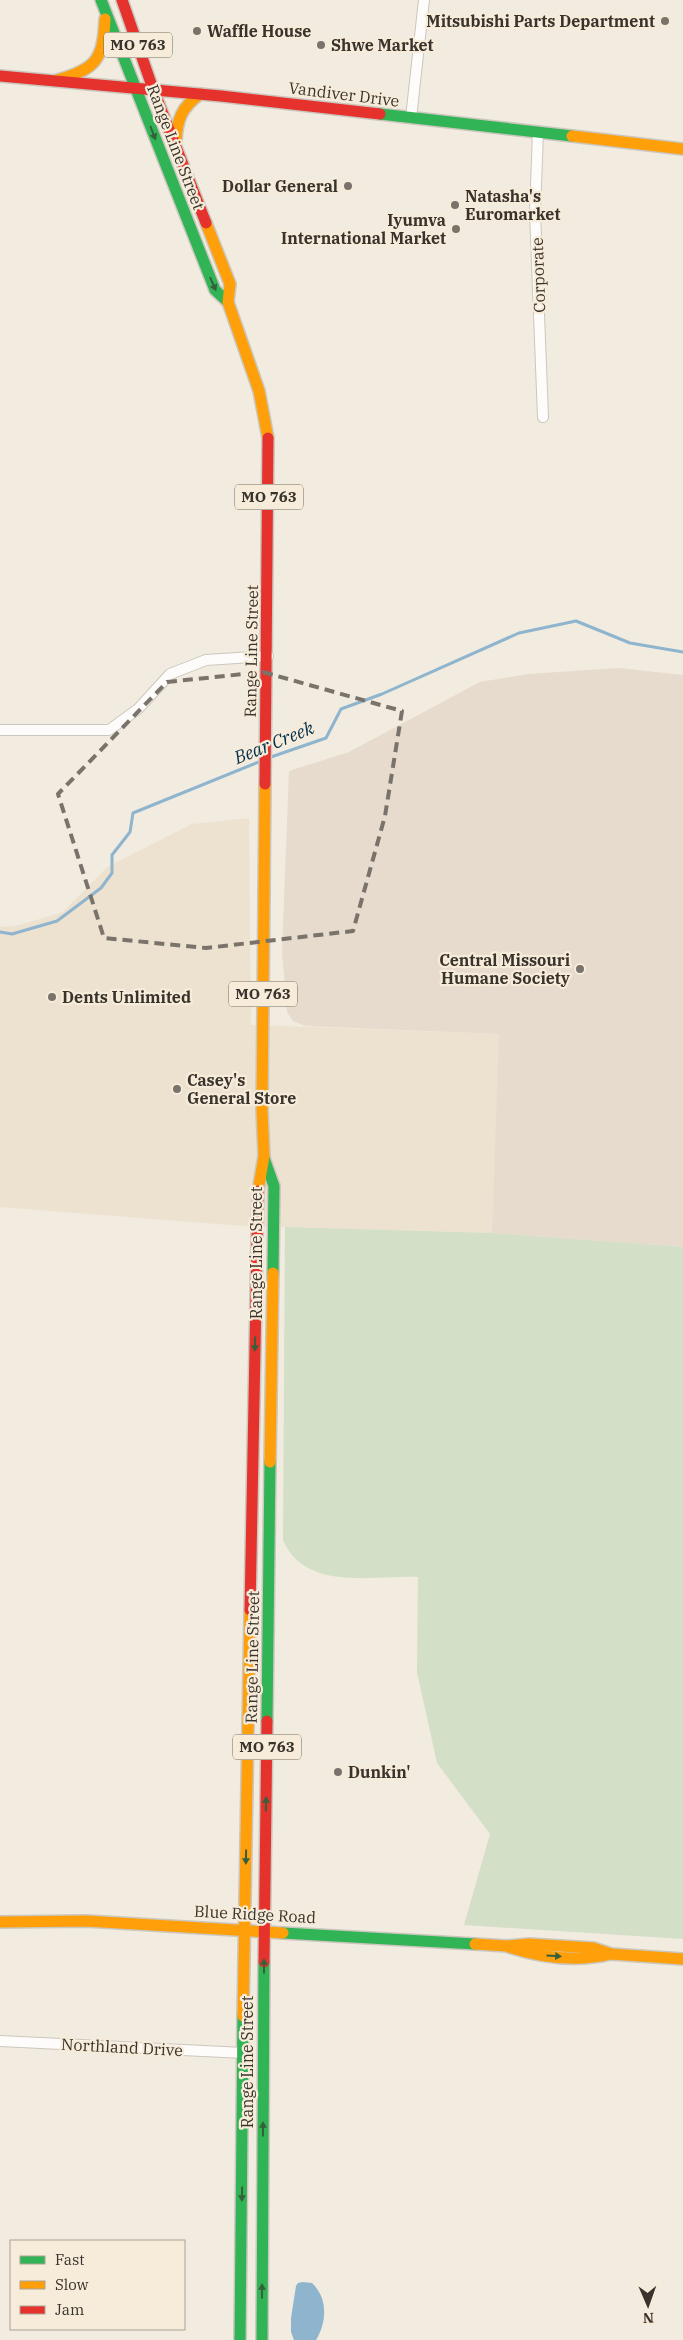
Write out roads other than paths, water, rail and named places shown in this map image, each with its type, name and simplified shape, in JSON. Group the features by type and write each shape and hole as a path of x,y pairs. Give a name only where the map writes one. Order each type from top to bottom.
{"main road":[{"name":"Range Line Street","path":"101,0 215,290 228,302"},
{"name":"Range Line Street","path":"122,0 153,89 230,284 228,302 258,391 269,446 262,1110 264,1156 258,1186 244,1929 240,2340"},
{"path":"58,80 78,75 95,65 103,52 106,12"},
{"name":"Vandiver Drive","path":"0,76 136,87 683,149"},
{"path":"176,145 176,126 180,113 187,102 200,94"},
{"name":"Range Line Street","path":"262,2340 264,1930 274,1186 264,1156"},
{"path":"253,1451 259,1462 260,1469 258,1553 260,1566 269,1586"},
{"path":"250,1594 258,1618 257,1706 267,1733"},
{"name":"Blue Ridge Road","path":"0,1922 86,1921 264,1930 507,1946 529,1944 593,1948 611,1954 683,1959"},
{"path":"241,2312 247,2340"}],"street":[{"path":"411,118 424,0"},
{"name":"Corporate","path":"538,132 535,212 543,417"},
{"path":"0,730 108,730 138,709 170,674 206,660 268,656"},
{"name":"Northland Drive","path":"0,2040 244,2053"}],"water":[{"path":"298,2283 312,2283 321,2296 323,2303 324,2318 316,2340 294,2340 291,2332 291,2318 296,2286"}],"waterway":[{"name":"Bear Creek","path":"271,757 326,738 341,709 382,694 519,633 576,621 630,643 683,652"},
{"name":"Bear Creek","path":"0,932 12,934 57,921 101,888 112,873 112,855 130,832 133,813 261,761"}],"place":[{"name":"Mitsubishi Parts Department","path":"665,21"},
{"name":"Waffle House","path":"197,31"},
{"name":"Shwe Market","path":"321,45"},
{"name":"Dollar General","path":"348,186"},
{"name":"Natasha's Euromarket","path":"455,205"},
{"name":"Iyumva International Market","path":"456,229"},
{"name":"Central Missouri Humane Society","path":"580,969"},
{"name":"Dents Unlimited","path":"52,997"},
{"name":"Casey's General Store","path":"177,1089"},
{"name":"Dunkin'","path":"338,1772"}]}
